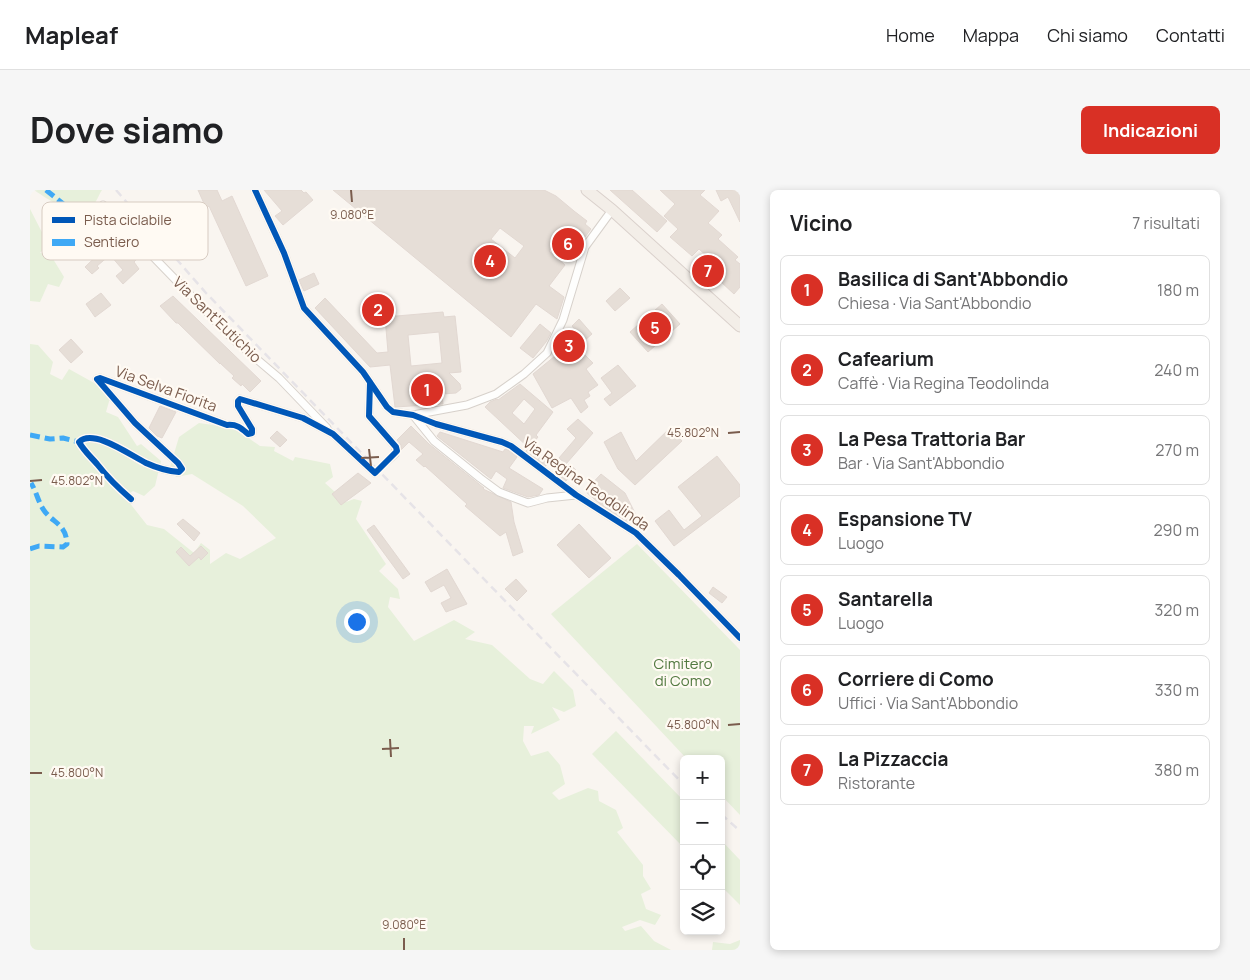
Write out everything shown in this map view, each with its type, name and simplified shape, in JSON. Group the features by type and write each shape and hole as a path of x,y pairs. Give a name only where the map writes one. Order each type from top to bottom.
{"main road":[{"path":"595,192 612,210 740,326"}],"street":[{"path":"255,190 284,253 304,308 363,372 379,398 393,412 413,414 467,405 496,394 524,374 551,349 568,304 585,247 612,210"},
{"name":"Via Sant'Eutichio","path":"156,260 233,339 279,378 333,434"},
{"name":"Via Selva Fiorita","path":"131,499 106,476 84,451 79,442 83,438 90,437 102,440 166,471 179,472 182,469 125,412 110,393 99,383 97,379 100,378 228,425 234,424 248,434 252,432 252,428 238,406 240,399 303,418 333,434 375,473"},
{"path":"370,383 369,416 396,447 395,454 388,461"},
{"path":"413,414 434,441 499,492 528,503 548,498 576,495"},
{"name":"Via Regina Teodolinda","path":"413,414 436,424 511,446 576,495 636,533 740,638"}],"green space":[{"path":"34,190 102,190 95,202 53,202"},
{"path":"30,209 42,232 42,251 40,253 42,253 42,260 54,260 64,277 59,287 48,284 40,302 30,301"},
{"path":"30,344 38,345 53,362 50,374 62,380 69,369 96,384 110,398 106,412 118,417 137,446 141,444 161,461 155,486 144,496 133,491 125,497 147,525 164,529 194,553 201,543 210,550 210,564 226,553 240,559 276,538 243,506 192,474 176,477 170,467 179,437 199,423 234,428 260,446 275,447 274,451 293,461 295,457 330,464 333,477 325,483 346,502 354,499 362,501 356,519 386,564 379,571 398,589 400,599 390,597 388,607 414,641 454,620 475,632 465,639 492,645 530,679 543,684 554,671 573,690 576,706 564,712 552,707 560,720 531,734 534,726 524,726 523,741 531,756 548,751 560,765 565,784 552,793 559,800 588,788 598,791 599,801 616,810 623,828 617,832 643,865 643,876 651,889 641,894 646,909 661,915 655,925 640,920 622,927 625,931 641,926 654,941 671,950 30,950"},
{"name":"Cimitero di Como","path":"637,544 740,650 740,815 725,799 725,755 683,755 551,614"},
{"path":"616,731 680,797 680,844 592,754"},
{"path":"725,844 740,860 740,905 725,890"},
{"path":"740,940 740,950 712,950 713,942 730,944"}],"building":[{"path":"198,190 217,190 222,201 232,196 268,276 246,286 208,207 208,202 203,202"},
{"path":"264,190 301,190 304,193 306,192 313,200 283,225 275,216 282,211"},
{"path":"333,190 544,190 556,196 587,221 585,224 591,229 582,241 576,236 574,238 564,229 549,251 565,265 549,286 564,297 557,319 536,304 511,337","holes":["500,228 524,246 515,258 491,239"]},
{"path":"610,190 632,190 667,221 657,232"},
{"path":"660,190 705,190 700,195 719,211 708,223 722,235 718,239 738,257 735,260 740,264 740,287 734,294 720,281 726,273 699,249 692,256 670,237 678,229 664,216 675,204"},
{"path":"716,190 740,190 740,222 728,197 721,201"},
{"path":"92,260 104,260 92,274 85,267"},
{"path":"114,260 136,260 134,262 139,269 123,284 116,276 123,270"},
{"path":"314,273 319,284 304,291 299,280"},
{"path":"620,288 630,298 615,311 606,301"},
{"path":"101,293 111,305 95,317 86,304"},
{"path":"173,296 261,381 250,392 232,378 234,376 160,306"},
{"path":"325,298 377,353 388,352 385,317 443,312 444,317 455,316 461,372 449,373 460,384 461,389 456,393 442,394 443,404 395,407 390,365 370,367 315,308","holes":["439,332 442,363 411,366 408,335"]},
{"path":"383,303 384,317 374,318 373,304"},
{"path":"662,304 680,324 648,352 630,332"},
{"path":"579,319 592,334 577,347 593,363 586,369 598,385 588,392 590,396 584,400 588,407 581,413 571,398 552,408 533,374 555,356 577,332 572,326"},
{"path":"540,324 551,333 533,358 520,348"},
{"path":"71,339 83,352 71,363 59,350"},
{"path":"618,365 636,386 610,406 604,399 612,393 601,378"},
{"path":"520,384 553,412 529,448 485,407 490,402 498,400","holes":["524,399 535,409 524,424 512,413"]},
{"path":"160,406 176,412 162,438 149,428"},
{"path":"578,419 593,433 566,464 559,458 576,438 567,429"},
{"path":"411,426 429,444 483,489 511,502 514,522 523,552 513,556 506,532 500,536 465,506 467,504 416,460 423,454 409,442 401,450 401,445 397,440"},
{"path":"670,428 682,441 635,485 618,469 604,442 621,432 636,461"},
{"path":"277,431 287,440 280,447 270,438"},
{"path":"440,432 503,452 505,449 508,450 517,457 509,468 543,489 539,495 528,497 503,488 507,479 496,471 491,479 438,437"},
{"path":"528,448 548,463 546,466 526,451"},
{"path":"717,456 740,485 740,496 674,546 655,521 669,510 684,530 702,516 678,487"},
{"path":"569,464 576,470 566,481 559,475"},
{"path":"358,473 371,483 341,505 332,494"},
{"path":"601,474 625,493 636,515 628,522 600,504 585,491"},
{"path":"183,519 200,533 194,541 177,524"},
{"path":"579,524 611,558 589,578 557,545"},
{"path":"374,525 410,574 403,579 367,530"},
{"path":"201,546 208,553 201,560 199,557 189,566 176,552 181,547 190,556"},
{"path":"447,569 467,604 446,612 441,603 451,598 444,585 431,592 425,582"},
{"path":"516,579 527,591 517,601 505,589"},
{"path":"713,587 727,597 722,603 709,593"}],"tunnel":[{"path":"375,473 386,462"}],"railway":[{"path":"116,190 126,202"},
{"path":"177,260 206,293 680,781"},
{"path":"725,818 740,831"}],"marked path":[{"path":"46,190 61,202"},
{"path":"30,435 50,439 63,438 79,442"},
{"path":"30,549 39,546 63,547 67,544 62,528 43,509 31,483"}],"cycle path":[{"path":"255,190 284,253 304,308 363,372 387,407 393,412 413,415 436,424 511,446 576,495 636,533 740,638"},
{"path":"131,499 109,478 79,442 93,438 102,440 154,466 179,472 182,469 135,423 97,379 100,378 227,425 236,426 248,434 252,433 252,429 238,406 240,399 303,418 333,434 375,473 397,451 396,447 369,416 370,383"}],"place":[{"name":"Corriere di Como","path":"568,244"},
{"name":"Espansione TV","path":"490,261"},
{"name":"La Pizzaccia","path":"708,271"},
{"name":"Cafearium","path":"378,310"},
{"name":"Santarella","path":"655,328"},
{"name":"La Pesa Trattoria Bar","path":"569,346"},
{"name":"Basilica di Sant'Abbondio","path":"427,390"}]}
